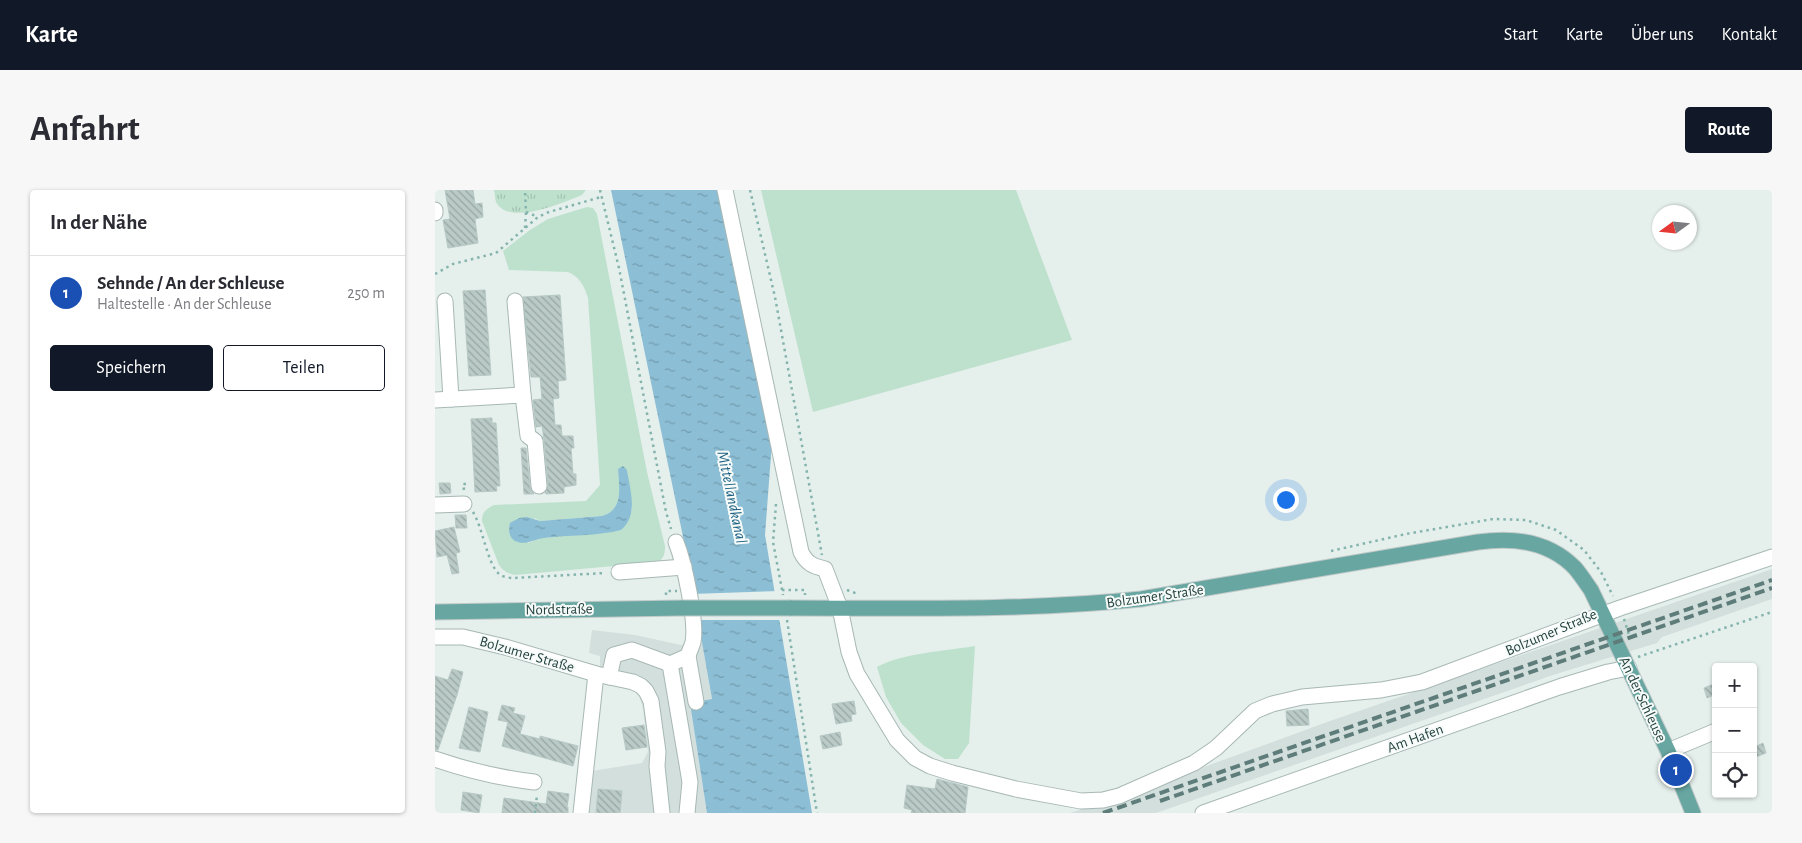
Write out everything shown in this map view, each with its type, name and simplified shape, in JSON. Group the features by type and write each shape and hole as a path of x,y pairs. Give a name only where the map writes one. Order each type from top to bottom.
{"main road":[{"name":"Bolzumer Straße","path":"683,608 789,605 840,608 1040,607 1091,604 1141,599 1497,539 1528,542 1561,555 1575,568 1591,590 1603,614"},
{"name":"Nordstraße","path":"435,612 683,608"},
{"name":"An der Schleuse","path":"1603,614 1668,751 1693,813"}],"street":[{"path":"725,190 801,552 806,561 814,566 825,568 840,608"},
{"path":"445,301 451,399"},
{"path":"515,301 528,436 535,441 539,486"},
{"path":"435,400 523,395"},
{"path":"435,505 464,504"},
{"path":"676,542 684,567 694,628 693,642 688,656 696,702"},
{"path":"1603,614 1772,557"},
{"path":"619,572 684,567"},
{"name":"Bolzumer Straße","path":"840,608 849,652 857,674 897,740 915,758 930,766 952,773 1016,789 1081,801 1103,800 1119,796 1194,763 1216,748 1255,711 1272,704 1302,697 1381,690 1422,682 1603,614"},
{"name":"Bolzumer Straße","path":"435,637 463,636 633,682 641,686 651,701 658,752 657,766 662,813"},
{"path":"581,813 606,676 614,655 622,651 632,650 670,664 688,656"},
{"path":"670,664 690,782 687,813"},
{"name":"Am Hafen","path":"1203,813 1627,664"},
{"path":"1668,751 1712,733"},
{"path":"435,759 507,779 534,782"}],"path":[{"path":"525,190 525,228"},
{"path":"599,190 619,268 666,512 676,542"},
{"path":"750,190 775,297 825,568"},
{"path":"435,274 453,264 496,252 538,217 557,209 601,197"},
{"path":"526,212 538,217"},
{"path":"463,488 463,484 469,484"},
{"path":"776,503 773,542 782,590 789,605 817,813"},
{"path":"464,504 474,514 493,564 499,574 503,576 514,578 619,572"},
{"path":"782,590 805,590"},
{"path":"789,605 805,596"},
{"path":"1627,664 1772,612"},
{"path":"534,782 537,790 535,813"}],"shaded area":[{"path":"1772,569 1772,599 1662,637 1657,643 1553,675 1156,813 1070,813 1141,790 1330,721"},
{"path":"592,630 635,635 681,645 702,640 712,700 690,703 707,813 581,813 586,772 642,763 648,752 643,708 638,692 600,675 600,656 589,653"}],"green space":[{"path":"494,190 586,190 582,195 563,203 524,213 503,209 496,202"},
{"path":"761,190 1016,190 1072,340 813,412"},
{"path":"587,207 593,208 597,214 647,472 665,546 664,556 658,562 515,575 505,572 499,565 482,521 485,511 494,505 586,501 600,485 588,298 585,290 579,279 568,272 509,270 503,251 548,219","holes":["618,469 627,470 632,510 621,530 541,538 528,543 534,518 540,521 602,516 609,513 614,509 619,497"]},
{"path":"975,646 969,743 958,759 945,759 923,745 901,723 886,697 877,667 887,662 925,653"}],"water":[{"name":"Mittellandkanal","path":"611,190 720,190 772,442 765,535 812,813 707,813 690,703 712,699 686,551"},
{"path":"623,466 627,470 632,510 627,524 621,530 544,538 524,543 515,541 511,537 509,532 510,523 519,518 527,517 540,521 602,516 609,513 614,509 619,497 618,469"}],"pier":[{"path":"778,591 783,620 696,620 691,594"}],"building":[{"path":"445,190 473,190 475,204 482,203 483,217 475,219 478,243 448,248 443,220 450,219"},
{"path":"485,290 491,375 469,376 463,291"},
{"path":"560,295 566,380 558,381 559,398 553,399 555,425 561,425 562,436 573,436 574,448 571,448 576,485 564,487 564,493 546,494 548,485 544,440 542,426 536,427 533,400 542,399 540,377 531,377 523,297"},
{"path":"492,418 492,423 496,423 500,486 496,486 497,491 475,492 471,419"},
{"path":"521,448 526,448 530,487 534,494 524,494"},
{"path":"439,483 450,483 451,493 440,494"},
{"path":"455,515 466,515 467,528 456,528"},
{"path":"454,527 460,552 456,553 459,573 452,574 447,555 437,557 435,531"},
{"path":"452,669 463,672 438,750 435,750 435,676 448,680"},
{"path":"1712,685 1712,696 1707,698 1704,688"},
{"path":"854,701 856,714 851,715 852,721 836,724 832,704"},
{"path":"502,705 515,708 513,713 525,716 520,734 540,739 540,736 578,746 573,766 502,746 508,722 498,720"},
{"path":"469,707 488,712 480,752 459,748"},
{"path":"1308,709 1309,725 1287,726 1286,711"},
{"path":"644,725 647,747 626,750 622,728"},
{"path":"840,732 842,745 823,749 820,736"},
{"path":"1763,743 1766,753 1757,756 1757,746"},
{"path":"937,779 968,787 965,813 911,813 912,810 904,808 907,785 935,789"},
{"path":"598,789 622,791 620,813 596,813"},
{"path":"548,791 569,794 568,813 502,813 504,798 546,804"},
{"path":"463,792 482,795 479,813 461,810"}],"railway":[{"path":"1103,813 1772,580"},
{"path":"1160,801 1772,588"}],"place":[{"name":"Sehnde / An der Schleuse","path":"1676,770"}]}
